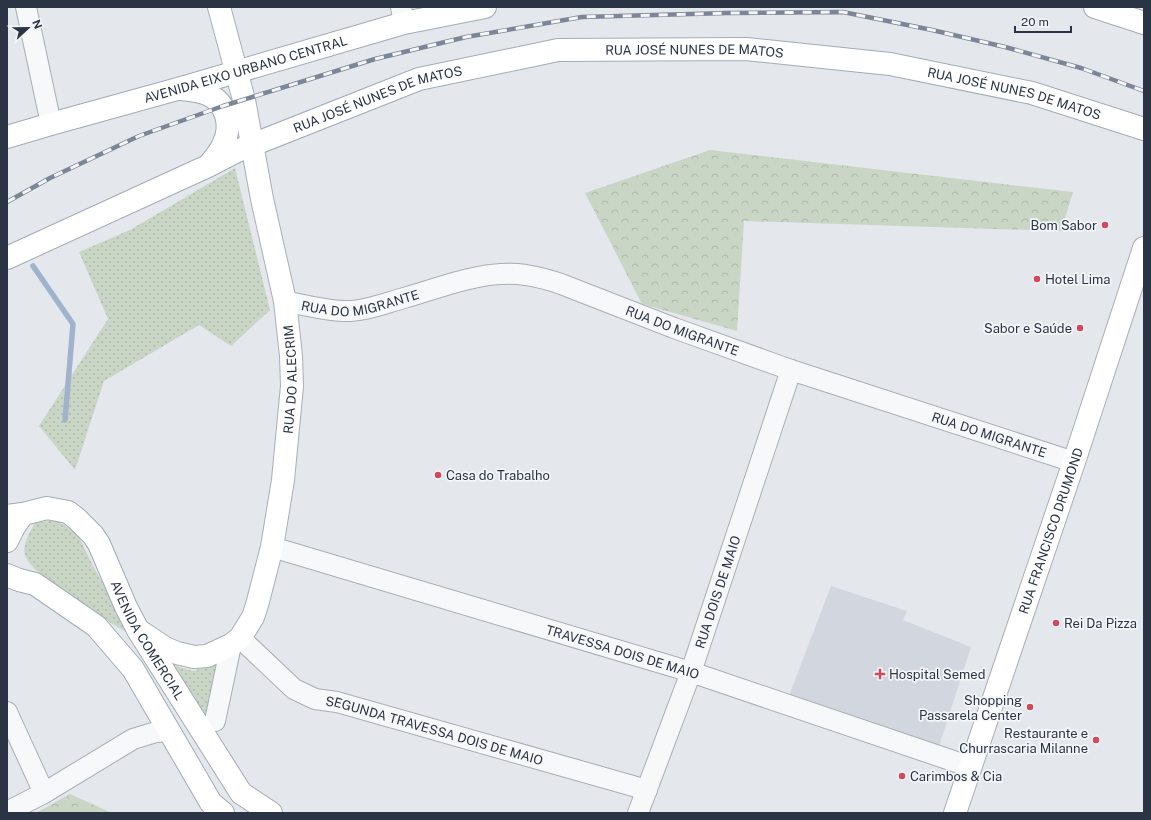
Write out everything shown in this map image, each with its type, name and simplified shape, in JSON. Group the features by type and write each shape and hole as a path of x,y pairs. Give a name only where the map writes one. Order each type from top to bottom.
{"main road":[{"name":"RUA DO ALECRIM","path":"219,7 235,72 244,100 262,199 285,301 291,356 292,386 283,480 272,547 254,617 236,641"},
{"name":"AVENIDA EIXO URBANO CENTRAL","path":"7,137 235,72 403,15 485,7"},
{"path":"1095,7 1144,23"},
{"name":"RUA JOSÉ NUNES DE MATOS","path":"252,144 419,79 558,50 746,49 890,64 1032,93 1144,128"},
{"path":"181,88 204,92 213,97 223,106 229,123 223,145 208,166"},
{"path":"7,258 208,166 252,144"},
{"name":"RUA FRANCISCO DRUMOND","path":"955,813 1074,462 1144,248"},
{"name":"AVENIDA COMERCIAL","path":"15,515 47,508 54,509 68,512 85,527 99,544 126,607 138,630 241,793 271,813"},
{"path":"7,541 14,527 15,515"},
{"path":"7,559 13,578"},
{"name":"AVENIDA COMERCIAL","path":"13,578 34,584 96,626 133,669 212,803 223,813"},
{"path":"138,630 165,648 177,653 194,657 207,656 236,641"}],"street":[{"path":"26,7 51,124"},
{"name":"RUA DO MIGRANTE","path":"285,301 349,311 368,309 475,277 502,274 525,275 561,284 674,328 791,370 1074,462"},
{"name":"RUA DOIS DE MAIO","path":"638,813 691,672 791,370"},
{"name":"TRAVESSA DOIS DE MAIO","path":"272,547 691,672 971,768"},
{"path":"215,721 236,641"},
{"name":"SEGUNDA TRAVESSA DOIS DE MAIO","path":"236,641 294,689 315,699 337,702 647,790"},
{"path":"7,712 44,793"},
{"path":"7,812 44,793 133,739 156,732 169,731"}],"shaded area":[{"name":"Hospital Semed","path":"831,586 907,611 903,620 971,647 939,746 787,701"}],"green space":[{"path":"710,150 1073,192 1061,231 744,221 737,331 642,304 585,193"},
{"path":"235,168 270,310 231,346 199,325 104,381 75,470 39,426 108,319 79,252 130,230"},
{"path":"56,520 77,533 93,566 131,635 56,587 30,564 24,551 27,538 35,523"},
{"path":"227,661 206,719 173,665 193,671"},
{"path":"70,794 112,813 36,813"}],"waterway":[{"path":"33,266 73,324 65,420"}],"railway":[{"path":"7,202 50,178 139,136 223,106 375,59 466,37 582,17 727,13 843,12 932,30 1005,47 1081,68 1144,91"}],"place":[{"name":"Bom Sabor","path":"1105,225"},
{"name":"Hotel Lima","path":"1037,279"},
{"name":"Sabor e Saúde","path":"1080,328"},
{"name":"Casa do Trabalho","path":"438,475"},
{"name":"Rei Da Pizza","path":"1056,623"},
{"name":"Hospital Semed","path":"880,674"},
{"name":"Shopping Passarela Center","path":"1030,707"},
{"name":"Restaurante e Churrascaria Milanne","path":"1096,740"},
{"name":"Carimbos & Cia","path":"902,776"}]}
